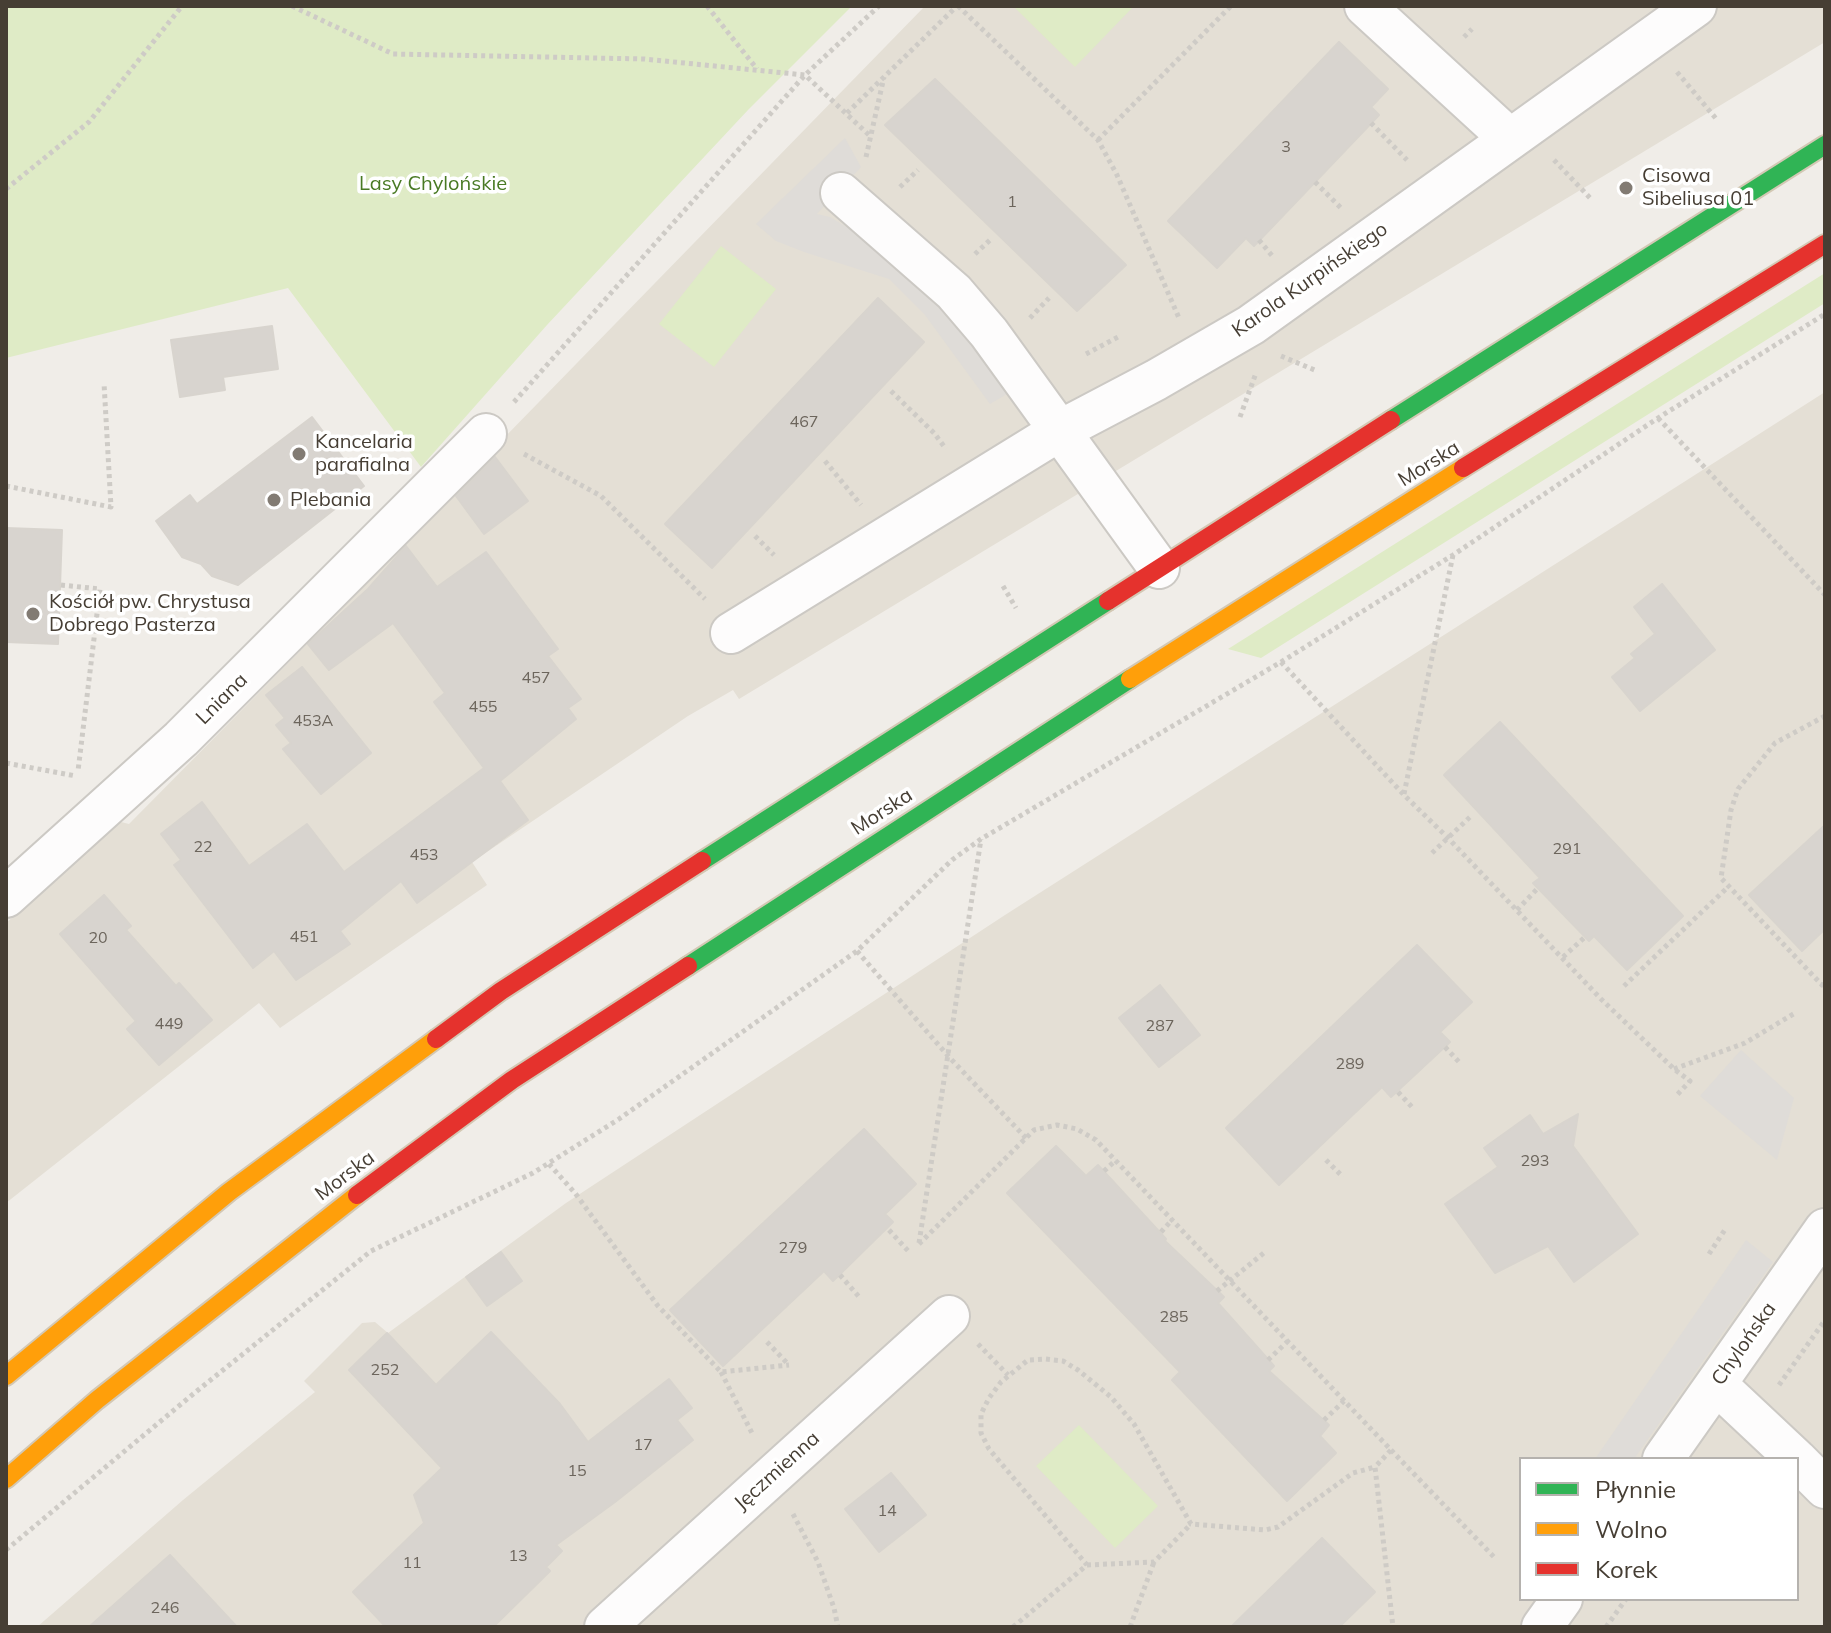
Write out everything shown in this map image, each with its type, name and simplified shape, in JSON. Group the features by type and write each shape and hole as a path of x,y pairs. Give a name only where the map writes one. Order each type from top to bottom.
{"main road":[{"path":"6,1376 229,1192 501,991 1825,145"},
{"name":"Morska","path":"6,1479 97,1400 310,1230 512,1080 1080,710 1639,357 1825,244"}],"street":[{"path":"1365,6 1510,139"},
{"name":"Karola Kurpińskiego","path":"731,633 1059,431 1251,325 1696,6"},
{"path":"841,193 954,292 989,333 1159,568"},
{"name":"Lniana","path":"6,897 181,739 486,434"},
{"name":"Chylońska","path":"1664,1457 1825,1229"},
{"name":"Jęczmienna","path":"605,1627 949,1316"},
{"path":"1716,1384 1795,1457"},
{"path":"1799,1461 1825,1488"},
{"path":"1542,1627 1561,1601"}],"path":[{"path":"6,189 89,122 182,6"},
{"path":"292,6 393,54 644,59 805,75 870,136"},
{"path":"707,6 757,70"},
{"path":"486,434 805,75 879,6"},
{"path":"847,113 958,6 1098,140 1117,175 1180,319"},
{"path":"1098,140 1231,6"},
{"path":"867,151 884,76"},
{"path":"1371,123 1407,160"},
{"path":"1315,182 1343,210"},
{"path":"1585,193 1592,200"},
{"path":"1259,240 1274,258"},
{"path":"6,1550 371,1251 548,1164 619,1119 857,951 952,860 981,839 1281,662 1453,555 1658,418 1825,314"},
{"path":"1086,354 1118,337"},
{"path":"1102,345 1106,352"},
{"path":"1277,354 1317,371"},
{"path":"1240,417 1259,363"},
{"path":"6,486 111,507 104,383"},
{"path":"891,391 934,433 951,456"},
{"path":"1658,418 1825,595"},
{"path":"520,452 601,496 711,604 731,633"},
{"path":"825,461 853,496"},
{"path":"755,536 772,554"},
{"path":"1404,795 1453,555"},
{"path":"61,585 100,589 77,776"},
{"path":"1281,662 1601,999 1690,1081 1676,1096"},
{"path":"1825,716 1775,743 1738,789 1731,810 1721,878 1822,985 1825,982"},
{"path":"6,763 86,778"},
{"path":"1432,853 1470,817"},
{"path":"981,839 919,1244 1034,1130 1057,1125 1077,1129 1096,1140 1116,1160 1494,1557"},
{"path":"1624,986 1728,887"},
{"path":"1517,910 1538,888"},
{"path":"1563,957 1585,937"},
{"path":"857,951 949,1057 1026,1138"},
{"path":"1674,1069 1745,1043 1795,1013"},
{"path":"1445,1047 1460,1063"},
{"path":"1398,1092 1413,1108"},
{"path":"1104,1171 1116,1160"},
{"path":"1326,1160 1343,1177"},
{"path":"548,1164 575,1193 658,1306 721,1372 789,1365 767,1342"},
{"path":"1161,1232 1172,1220"},
{"path":"1709,1254 1726,1228"},
{"path":"889,1230 910,1253"},
{"path":"1217,1291 1265,1252"},
{"path":"840,1275 861,1299"},
{"path":"1268,1360 1288,1341"},
{"path":"991,1357 1008,1375"},
{"path":"1087,1565 989,1449 981,1433 981,1414 989,1398 1008,1375 1028,1360 1063,1361 1111,1397 1134,1424 1191,1524"},
{"path":"1324,1420 1344,1401"},
{"path":"1191,1524 1254,1530 1278,1527 1353,1473 1375,1467 1391,1450"},
{"path":"1375,1467 1393,1627"},
{"path":"1130,1627 1154,1562 1191,1524"},
{"path":"1013,1627 1087,1565 1154,1562"},
{"path":"1606,1627 1625,1601"}],"shaded area":[{"path":"925,6 1825,6 1825,42 739,699 733,690 688,716 472,862 487,885 280,1028 259,1003 6,1203 6,923 121,822 129,824"},
{"path":"845,138 861,167 817,214 830,217 905,262 1014,390 990,404 925,315 889,279 776,241 756,224"},
{"path":"1825,392 1825,1627 37,1627 183,1500 315,1392 304,1381 362,1323 375,1322 388,1333 566,1203 1005,915"},
{"path":"1741,1050 1794,1098 1777,1160 1700,1096"},
{"path":"1746,1240 1773,1262 1635,1457 1596,1457"}],"green space":[{"name":"Lasy Chylońskie","path":"6,6 852,6 748,110 547,325 421,467 288,288 6,358"},
{"path":"1013,6 1134,6 1075,67"},
{"path":"721,246 776,289 714,367 659,324"},
{"path":"1825,273 1825,303 1261,658 1228,649"},
{"path":"1079,1425 1158,1506 1115,1548 1036,1466"}],"building":[{"path":"1339,42 1388,89 1371,107 1379,115 1254,246 1246,238 1217,268 1168,221"},
{"path":"935,79 1126,265 1077,311 885,125"},
{"path":"878,298 924,342 712,568 665,524"},
{"path":"272,326 278,369 223,377 225,390 180,397 171,340"},
{"name":"Plebania","path":"312,417 364,486 238,585 212,576 201,564 182,557 156,521 190,495 197,504"},
{"path":"495,457 528,501 484,534 456,496"},
{"name":"Kościół pw. Chrystusa Dobrego Pasterza","path":"6,528 62,530 58,644 6,642"},
{"path":"406,546 437,587 486,552 558,649 548,656 581,699 568,708 576,719 500,781 528,820 417,903 401,881 340,931 350,944 296,980 274,951 253,968 174,865 181,860 161,834 202,802 249,866 307,824 344,872 484,768 434,702 445,693 393,623 329,670 308,644 368,589"},
{"path":"1662,584 1715,650 1640,711 1612,677 1635,658 1631,654 1655,634 1634,607"},
{"path":"302,667 371,753 321,794 283,749 291,743 276,725 285,718 266,695"},
{"path":"1500,722 1683,916 1627,970 1594,936 1589,941 1533,883 1540,878 1444,775"},
{"path":"1825,825 1825,929 1802,951 1749,895"},
{"path":"104,895 131,926 126,930 176,986 179,983 212,1020 159,1065 127,1029 136,1021 60,934"},
{"path":"1417,945 1472,1002 1440,1032 1450,1042 1391,1097 1382,1087 1279,1185 1226,1128"},
{"path":"1160,985 1200,1035 1159,1067 1119,1018"},
{"path":"1578,1114 1573,1146 1638,1234 1574,1282 1548,1246 1495,1273 1445,1204 1498,1167 1484,1148 1530,1115 1543,1134"},
{"path":"864,1129 916,1184 885,1214 893,1222 833,1281 824,1271 723,1366 670,1310"},
{"path":"1056,1146 1086,1176 1098,1165 1165,1241 1224,1297 1218,1303 1274,1366 1269,1371 1329,1425 1320,1436 1336,1453 1287,1501 1172,1380 1180,1372 1007,1193"},
{"path":"501,1252 522,1281 487,1306 466,1277"},
{"path":"491,1332 560,1404 588,1442 669,1379 692,1408 677,1420 693,1440 556,1545 562,1551 546,1567 550,1571 493,1627 386,1627 353,1592 424,1523 414,1495 442,1468 349,1370 387,1333 436,1385"},
{"path":"891,1473 926,1515 879,1552 845,1509"},
{"path":"1322,1538 1375,1592 1339,1627 1231,1627"},
{"path":"170,1555 237,1627 89,1627"}],"traffic: fast":[{"path":"1391,420 1825,145"},
{"path":"702,861 1108,601"},
{"path":"688,966 1130,679"}],"traffic: slow":[{"path":"1130,679 1463,468"},
{"path":"6,1376 229,1192 436,1039"},
{"path":"6,1479 97,1400 357,1195"}],"traffic: jam":[{"path":"1463,468 1825,244"},
{"path":"1108,601 1391,420"},
{"path":"436,1039 501,991 702,861"},
{"path":"357,1195 512,1080 688,966"}],"place":[{"name":"Cisowa Sibeliusa 01","path":"1626,188"},
{"name":"Kancelaria parafialna","path":"299,454"},
{"name":"Plebania","path":"274,500"},
{"name":"Kościół pw. Chrystusa Dobrego Pasterza","path":"33,614"}]}
